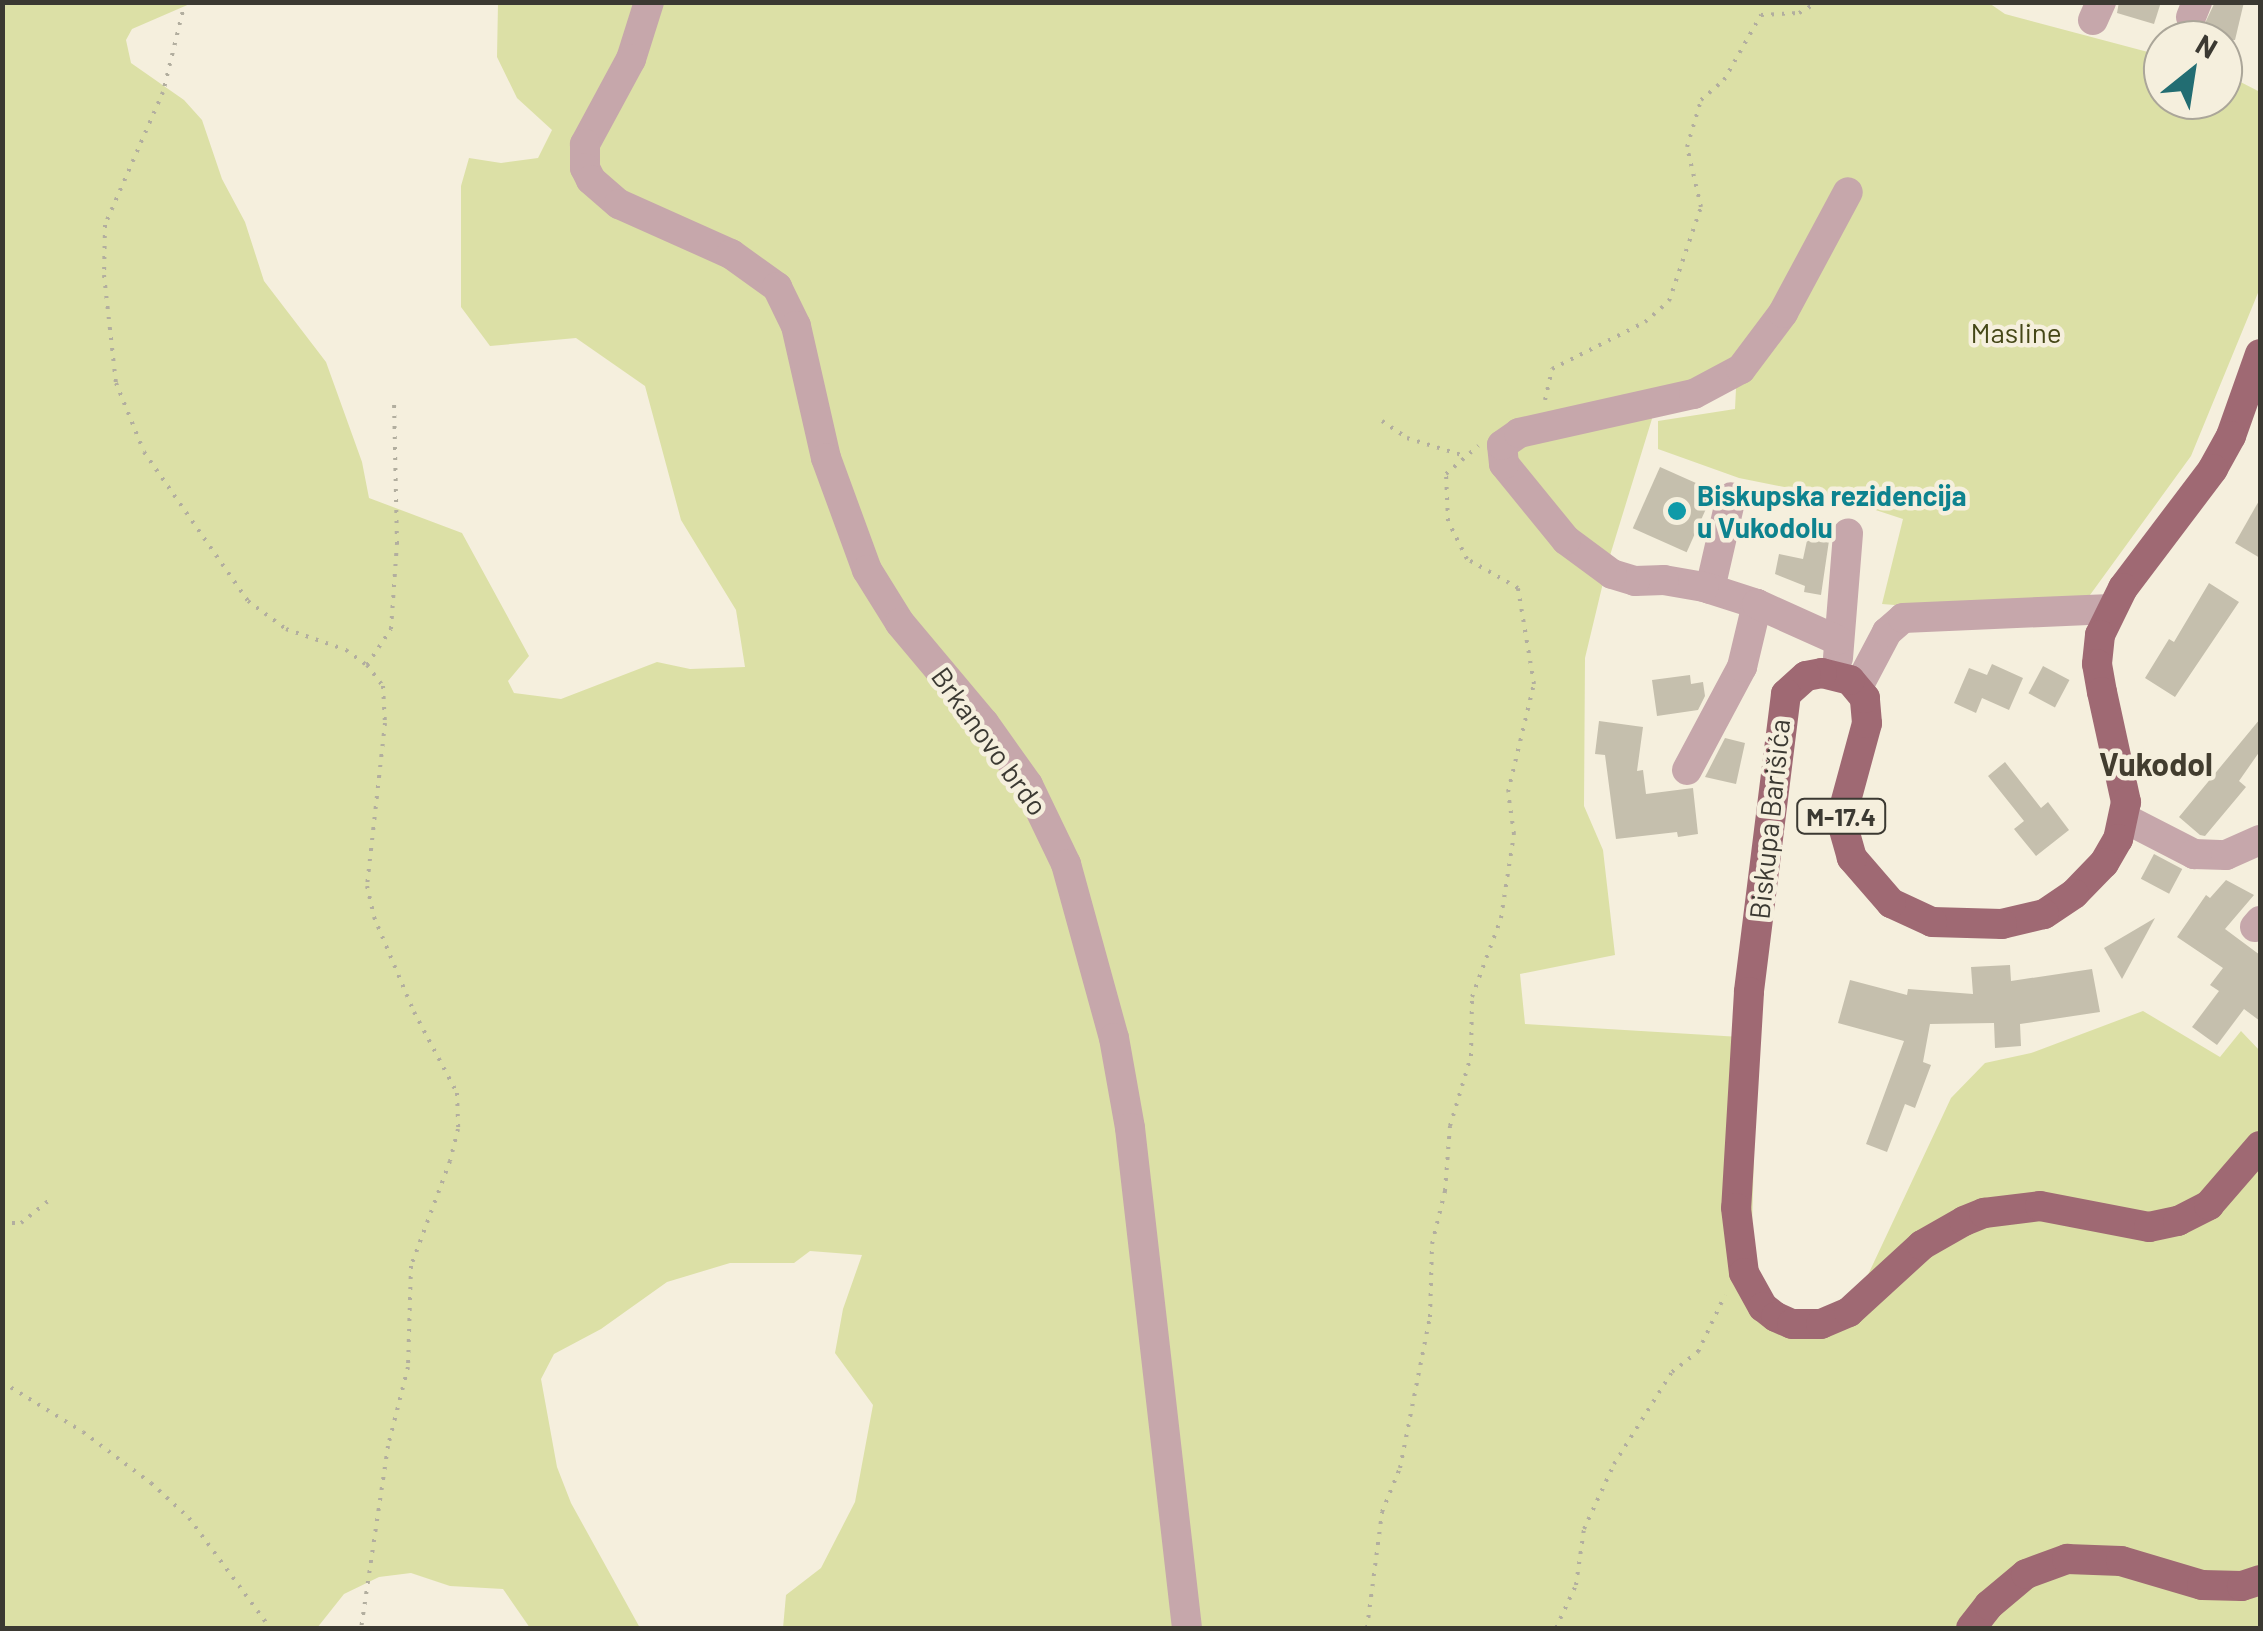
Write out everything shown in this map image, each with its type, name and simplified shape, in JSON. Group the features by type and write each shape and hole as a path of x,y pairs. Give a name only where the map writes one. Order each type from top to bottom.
{"main road":[{"name":"M-17.4","path":"1848,681 1865,698 1867,723 1842,802 1844,836 1864,875 1891,903 1932,922 1968,925 2028,920 2044,914 2089,882 2104,863 2124,818 2125,783 2098,664 2100,636 2111,608 2214,469 2231,436 2260,354"},
{"name":"Biskupa Barišića","path":"1848,681 1806,676 1794,684 1782,705 1779,774 1749,992 1736,1208 1744,1273 1762,1307 1792,1324 1821,1324 1849,1312 1922,1245 1964,1221 2040,1206 2148,1227 2178,1222 2209,1205 2260,1146"},
{"path":"1971,1628 1989,1605 2026,1574 2067,1559 2121,1561 2202,1585 2242,1586 2260,1580"}],"street":[{"name":"Brkanovo brdo","path":"649,2 631,58 585,144 585,168 591,180 619,204 731,254 777,287 796,326 826,458 866,570 900,624 984,723 1028,785 1066,864 1114,1038 1130,1128 1187,1628"},
{"path":"1837,640 1757,604 1710,589 1664,580 1635,582 1612,574 1566,540 1504,464 1502,445 1519,433 1694,394 1741,370 1783,314 1848,192"},
{"path":"1710,589 1730,497"},
{"path":"1848,532 1837,640 1848,681"},
{"path":"1687,770 1742,666 1757,604"},
{"path":"1848,681 1886,632 1903,618 2111,608"},
{"path":"2124,818 2194,854 2226,855 2260,840"}],"path":[{"path":"186,2 163,92 105,226 104,275 116,383 144,452 248,601 286,628 346,650 367,665 383,686 384,723 366,886 374,917 414,1012 457,1093 458,1129 411,1266 408,1367 388,1446 361,1628"},
{"path":"1539,429 1552,369 1645,322 1668,301 1701,207 1687,148 1701,100 1724,80 1761,16 1799,13 1818,2"},
{"path":"367,665 392,629 397,544 394,400"},
{"path":"1382,421 1407,438 1465,456"},
{"path":"1367,1628 1382,1512 1400,1468 1430,1317 1432,1244 1445,1191 1450,1126 1471,1056 1472,997 1501,918 1514,834 1508,792 1534,684 1518,588 1467,559 1448,521 1446,474 1475,446 1502,445"},
{"path":"2,1222 21,1222 52,1199"},
{"path":"1556,1628 1576,1585 1584,1529 1614,1464 1672,1372 1698,1352 1724,1296 1744,1273"},
{"path":"2,1382 151,1482 189,1518 270,1628"}],"green space":[{"name":"Masline","path":"3,3 192,3 132,29 126,40 131,63 184,100 202,120 222,179 245,222 264,281 326,362 362,462 369,498 462,533 529,656 508,681 514,693 561,699 657,662 690,669 745,667 736,610 681,520 645,386 576,338 490,346 461,307 461,186 469,158 501,163 538,158 552,130 517,98 497,57 498,3 1989,3 2005,14 2143,51 2143,120 2243,120 2243,83 2260,92 2260,288 2191,456 2082,606 1995,613 1882,604 1903,519 1839,498 1739,478 1658,449 1658,421 1735,409 1736,388 1655,409 1608,562 1585,658 1584,806 1603,850 1615,955 1520,974 1525,1024 1757,1038 1752,1228 1757,1271 1773,1303 1806,1319 1859,1294 1951,1098 1985,1063 2031,1053 2143,1011 2220,1057 2241,1031 2260,1051 2260,1628 783,1628 786,1595 821,1568 855,1502 873,1405 835,1353 843,1309 862,1255 810,1251 794,1263 730,1263 667,1282 601,1329 554,1354 541,1379 557,1467 571,1503 640,1628 530,1628 503,1589 450,1586 411,1573 379,1577 344,1594 317,1628 3,1628"}],"building":[{"path":"2119,2 2161,2 2155,20 2117,13"},
{"path":"2215,2 2244,2 2240,20 2206,20"},
{"name":"Biskupska rezidencija u Vukodolu","path":"1660,467 1714,491 1687,552 1633,528"},
{"path":"2260,499 2260,558 2235,543"},
{"path":"1811,522 1831,527 1821,595 1804,592 1805,586 1775,574 1779,554 1803,559"},
{"path":"2209,583 2239,602 2175,697 2145,678 2169,639 2174,642"},
{"path":"1992,664 2023,678 2009,710 1982,698 1976,713 1954,703 1969,668 1987,675"},
{"path":"2043,666 2069,680 2055,707 2028,693"},
{"path":"1690,675 1691,684 1703,682 1705,696 1698,710 1657,716 1652,680"},
{"path":"2260,719 2260,751 2239,781 2246,787 2205,836 2200,835 2179,817"},
{"path":"1599,721 1643,727 1637,771 1643,770 1646,794 1693,788 1698,834 1678,837 1677,832 1616,839 1605,755 1595,754"},
{"path":"1725,738 1745,743 1736,784 1705,777"},
{"path":"2005,762 2041,808 2048,802 2069,830 2036,856 2014,829 2024,821 1988,776"},
{"path":"2154,854 2182,869 2169,894 2141,879"},
{"path":"2226,880 2254,895 2225,929 2260,955 2260,1021 2244,1009 2217,1045 2192,1027 2219,991 2210,985 2223,968 2177,937 2206,895 2210,898"},
{"path":"2155,918 2122,979 2104,948"},
{"path":"2010,965 2011,981 2092,969 2100,1012 2020,1024 2021,1046 1995,1048 1994,1023 1930,1024 1923,1062 1931,1065 1915,1108 1905,1104 1887,1152 1866,1144 1904,1041 1838,1023 1850,980 1907,995 1908,989 1973,994 1971,967"}],"place":[{"name":"Biskupska rezidencija u Vukodolu","path":"1677,511"}],"district":[{"name":"Vukodol","path":"2156,763"}]}
